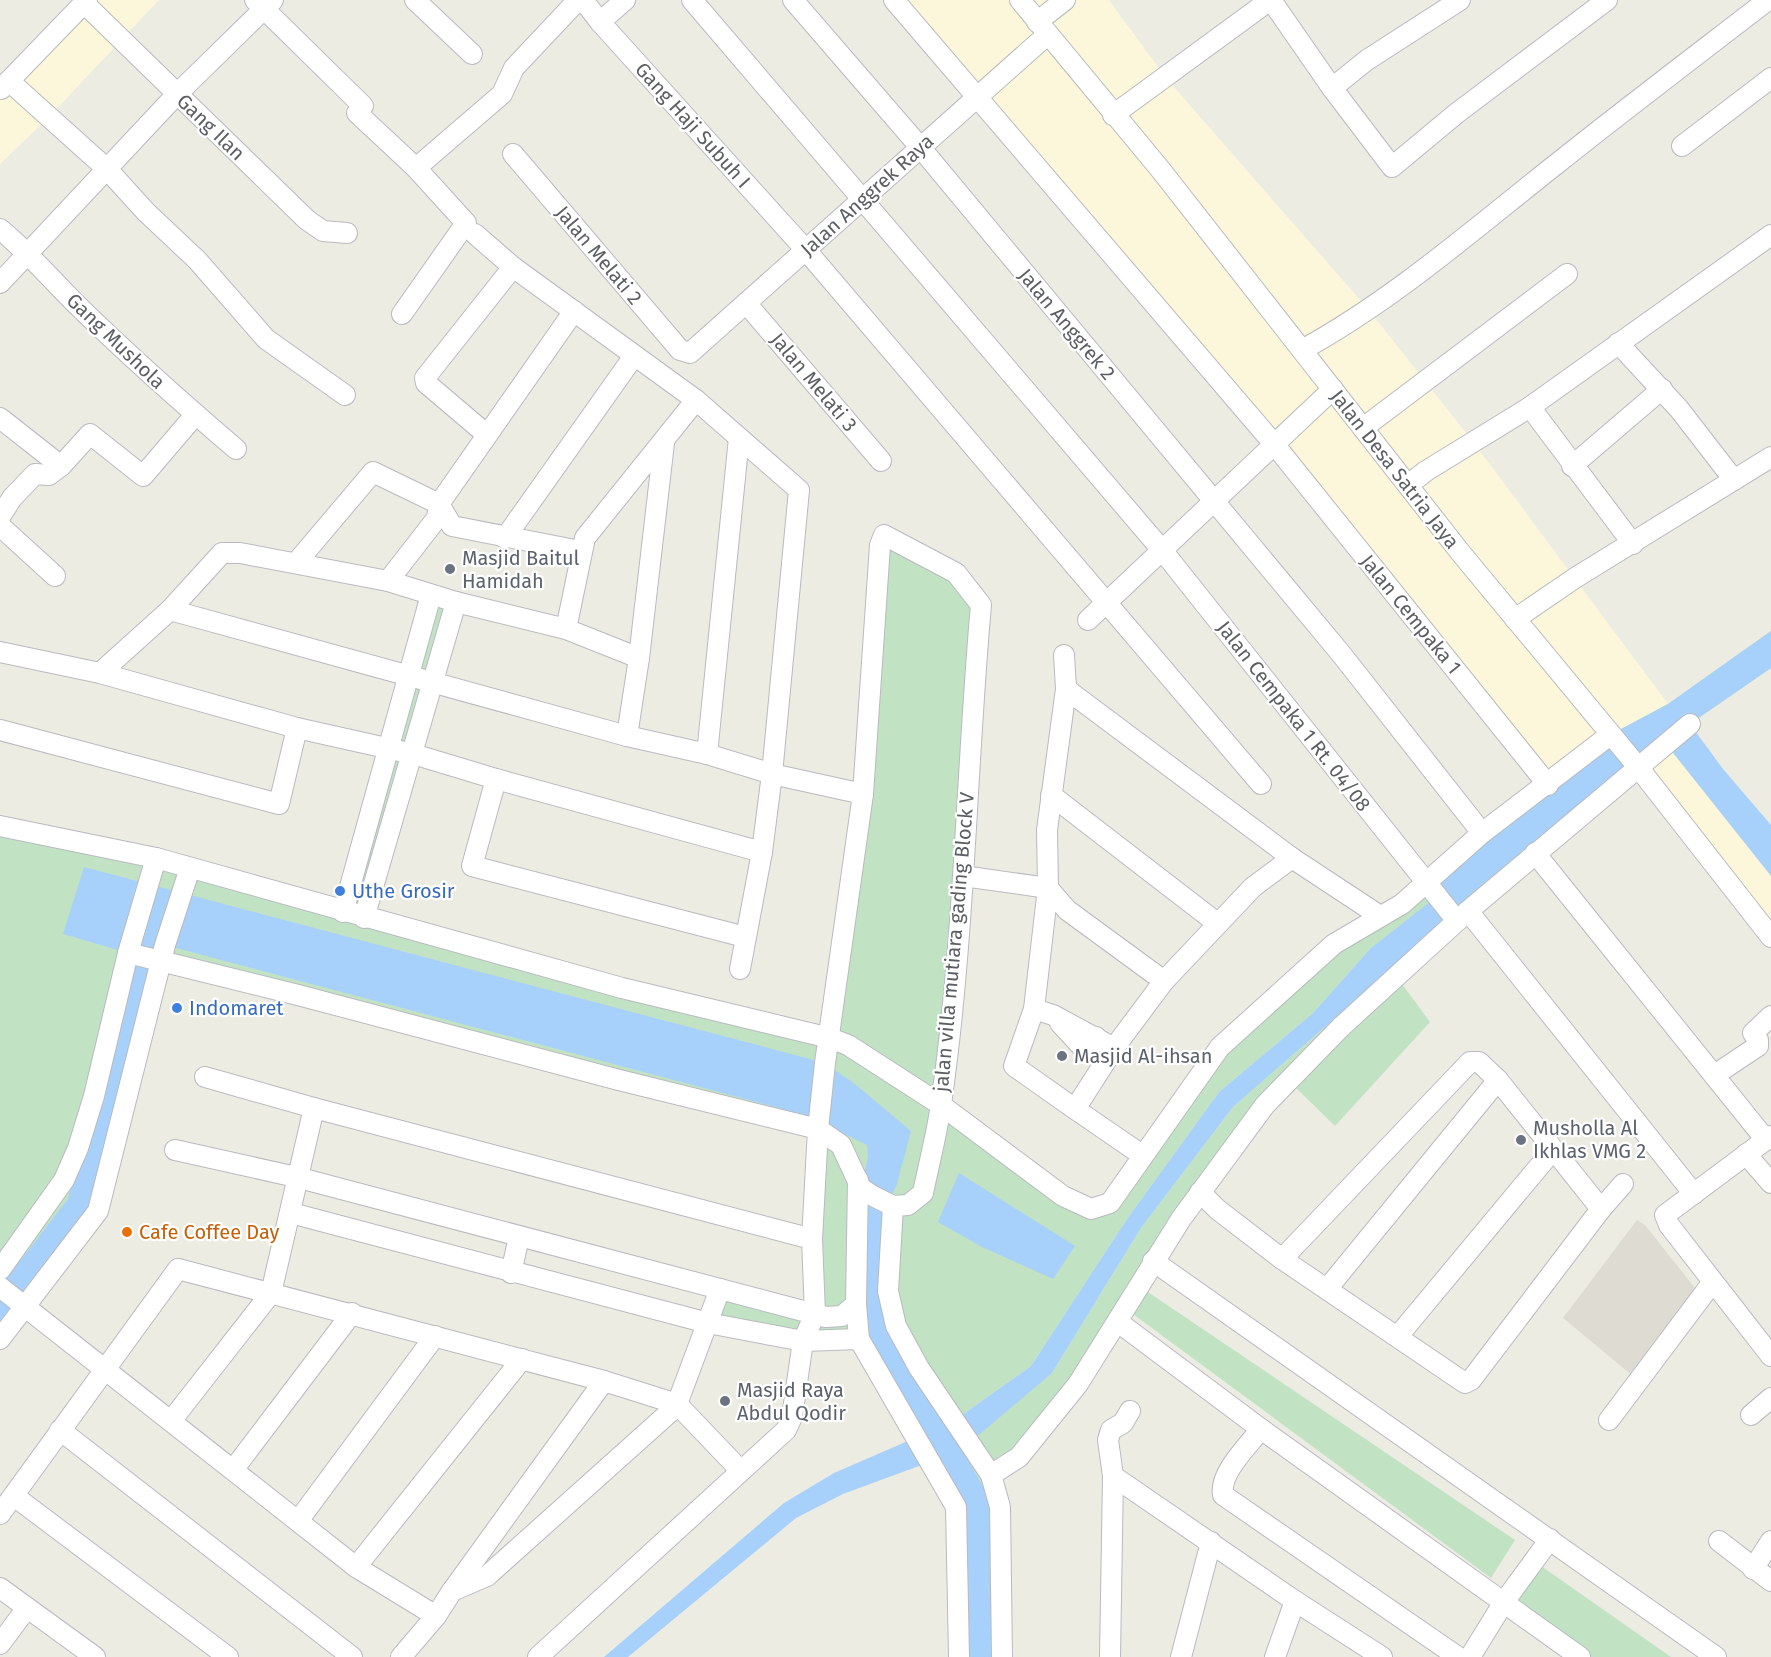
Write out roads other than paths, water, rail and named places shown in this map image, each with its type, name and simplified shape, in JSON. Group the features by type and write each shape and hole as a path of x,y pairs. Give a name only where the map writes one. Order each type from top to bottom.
{"street":[{"path":"415,0 472,54"},
{"path":"416,168 502,94 514,68 578,0"},
{"name":"Gang Haji Subuh I","path":"583,0 600,22 805,249 1261,784"},
{"path":"600,22 625,0"},
{"name":"Jalan Cempaka 1 Rt. 04/08","path":"692,0 1162,550 1427,883 1462,916 1694,1194"},
{"name":"Jalan Anggrek 2","path":"793,0 920,147 1342,655 1482,833"},
{"name":"Jalan Cempaka 1","path":"894,0 1274,444 1548,785"},
{"name":"Jalan Desa Satria Jaya","path":"1020,0 1160,169 1408,485 1637,766 1771,937"},
{"name":"Jalan Anggrek Raya","path":"687,353 694,351 978,96 1042,29 1065,0"},
{"path":"1113,115 1271,0 1332,88 1392,166 1457,113 1607,0"},
{"path":"1332,88 1367,60 1460,0"},
{"path":"1302,350 1334,332 1449,252 1558,162 1768,0"},
{"path":"86,2 4,85 107,169 146,212 197,260 267,339 345,394"},
{"name":"Gang Ilan","path":"86,2 307,220 323,231 347,233"},
{"path":"0,283 264,3 363,106 357,113 416,168 466,222 402,314"},
{"path":"1682,146 1771,78"},
{"name":"Jalan Melati 2","path":"513,154 680,350 687,353"},
{"name":"Gang Mushola","path":"0,229 29,253 81,309 195,415 236,449"},
{"path":"475,234 513,267 696,400 799,490 772,774 762,852 740,969"},
{"path":"1408,485 1426,471 1530,407 1771,235"},
{"path":"486,434 426,383 425,378 513,267"},
{"path":"1364,428 1567,274"},
{"name":"Jalan Melati 3","path":"746,303 881,461"},
{"path":"388,580 437,518 439,504 486,434 574,312"},
{"path":"1618,343 1704,438 1734,480"},
{"path":"505,538 634,356"},
{"path":"1088,620 1333,389"},
{"path":"1572,466 1662,389"},
{"path":"566,629 580,551 585,538 664,443 696,400"},
{"path":"1530,407 1572,466 1633,544"},
{"path":"0,517 12,498 35,474 49,475 61,466 90,434 143,476 195,415"},
{"path":"0,418 61,466"},
{"path":"706,754 739,438"},
{"path":"627,736 639,658 664,443"},
{"path":"1515,619 1575,578 1771,457"},
{"path":"296,563 373,472 439,504 452,526 580,551"},
{"path":"0,526 55,576"},
{"name":"jalan villa mutiara gading Block V","path":"862,794 882,537 888,535 956,573 981,605 971,715 963,876 941,1105 1063,1196 1090,1209 1110,1203 1220,1047 1334,944 1402,904 1482,833 1548,785 1610,735"},
{"path":"100,673 170,610 222,553 240,552 388,580 430,595 566,629 639,658"},
{"path":"343,912 430,595"},
{"path":"364,918 456,602"},
{"path":"170,610 627,736 706,754 772,774 862,794 818,1129 812,1239 815,1314 803,1341 792,1417 786,1430 538,1657"},
{"path":"0,652 100,673 297,728 413,754 762,852"},
{"path":"1064,655 1066,689 1047,830 1048,888 1034,1008 1014,1066 1142,1155"},
{"path":"1066,689 1292,858 1380,916"},
{"path":"991,1475 1019,1457 1078,1384 1118,1323 1153,1261 1200,1192 1273,1097 1341,1027 1462,916 1637,766 1690,724"},
{"path":"0,730 277,813 297,728"},
{"path":"496,779 472,866 745,938"},
{"path":"1051,795 1217,923"},
{"path":"0,826 156,858 364,918 622,988 830,1038 848,1045 941,1105 923,1193 908,1205 893,1206 861,1188 841,1145 818,1129 630,1083 128,953"},
{"path":"362,847 381,856"},
{"path":"1535,853 1768,1138 1665,1215 1669,1225 1712,1283 1771,1356"},
{"path":"0,1270 64,1180 78,1148 94,1096 128,953 156,858"},
{"path":"1075,1109 1114,1048 1164,981 1253,887 1292,858"},
{"path":"0,1339 98,1211 161,960 190,868"},
{"path":"963,876 1048,888 1067,910 1164,981"},
{"path":"1034,1008 1053,1016 1083,1048 1096,1037 1114,1048"},
{"path":"1716,1074 1758,1046 1758,1040 1753,1034 1771,1016"},
{"path":"1282,1259 1470,1062 1479,1062 1498,1080 1552,1151 1601,1209"},
{"path":"205,1077 314,1108 812,1239"},
{"path":"1327,1289 1498,1080"},
{"path":"171,1421 271,1293 291,1213 296,1177 314,1108"},
{"path":"175,1150 296,1177 832,1318 842,1316 856,1304"},
{"path":"1398,1336 1552,1151"},
{"path":"1746,1154 1771,1183"},
{"path":"858,1180 856,1304 859,1339 956,1506 959,1657"},
{"path":"1200,1192 1217,1209 1282,1259 1465,1383 1471,1380 1601,1209 1623,1184"},
{"path":"893,1206 888,1291 896,1326 941,1402 991,1475 1000,1507 1002,1657"},
{"path":"291,1213 511,1273 708,1323 803,1341 859,1339"},
{"path":"511,1273 519,1237"},
{"path":"1153,1261 1716,1657"},
{"path":"0,1514 60,1430 107,1370 176,1270 352,1313 604,1380 677,1404 741,1471"},
{"path":"1609,1420 1712,1283"},
{"path":"0,1287 356,1567 436,1616"},
{"path":"452,1591 487,1576 677,1404 720,1289"},
{"path":"233,1470 352,1313"},
{"path":"1118,1323 1261,1429 1580,1657"},
{"path":"298,1521 435,1336"},
{"path":"356,1567 522,1359"},
{"path":"401,1657 436,1616 604,1380"},
{"path":"1751,1415 1771,1398"},
{"path":"1110,1657 1113,1476 1108,1440 1111,1430 1123,1423 1130,1411"},
{"path":"1261,1429 1226,1476 1222,1485 1223,1494 1458,1657"},
{"path":"60,1430 352,1657"},
{"path":"1113,1476 1370,1653"},
{"path":"14,1496 228,1657"},
{"path":"1470,1657 1504,1602 1550,1539"},
{"path":"1719,1541 1771,1581"},
{"path":"1753,1569 1771,1541"},
{"path":"1181,1657 1211,1542"},
{"path":"0,1587 92,1656"},
{"path":"1275,1657 1295,1601"},
{"path":"0,1644 27,1608"}],"water":[{"path":"1771,631 1771,668 1690,724 1723,769 1771,825 1771,876 1666,744 1417,947 1233,1107 1141,1228 1052,1373 980,1434 960,1447 991,1500 993,1657 968,1657 967,1636 938,1459 843,1494 796,1518 628,1657 604,1657 784,1503 834,1473 924,1434 867,1336 860,1293 861,1188 868,1157 867,1145 805,1115 165,945 90,1209 0,1329 0,1287 68,1199 125,987 128,953 63,934 84,867 825,1063 855,1084 911,1131 897,1184 888,1204 882,1291 955,1420 1031,1366 1127,1219 1219,1092 1313,1013 1370,949 1436,897 1427,883 1610,735 1668,704"},
{"path":"959,1173 1075,1246 1053,1279 980,1246 938,1222"}],"place":[{"name":"Masjid Baitul Hamidah","path":"450,569"},
{"name":"Uthe Grosir","path":"340,891"},
{"name":"Indomaret","path":"177,1008"},
{"name":"Masjid Al-ihsan","path":"1062,1056"},
{"name":"Musholla Al Ikhlas VMG 2","path":"1521,1140"},
{"name":"Cafe Coffee Day","path":"127,1232"},
{"name":"Masjid Raya Abdul Qodir","path":"725,1401"}]}
